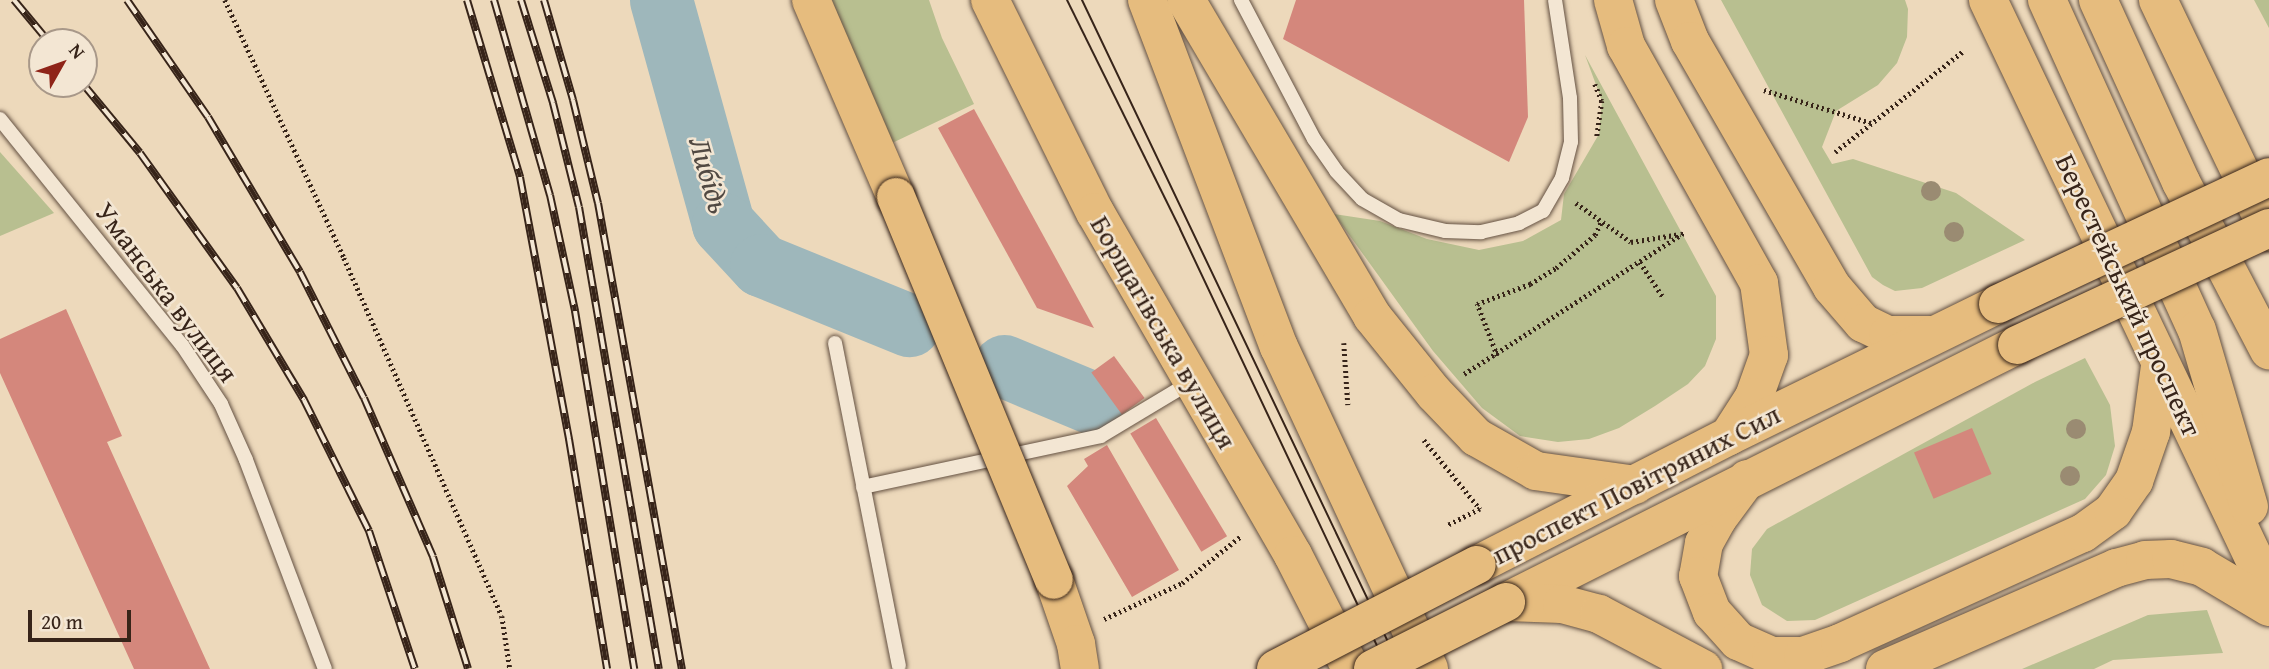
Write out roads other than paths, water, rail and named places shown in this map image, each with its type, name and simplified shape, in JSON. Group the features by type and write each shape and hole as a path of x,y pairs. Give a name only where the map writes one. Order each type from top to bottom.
{"main road":[{"path":"811,0 896,197 1054,580 1076,644 1080,669"},
{"name":"Борщагівська вулиця","path":"990,0 1095,212 1357,666"},
{"path":"1147,0 1279,347 1429,669"},
{"path":"1186,0 1372,316 1434,393 1476,437 1536,471 1635,485"},
{"path":"1613,0 1626,46 1759,283 1769,355 1754,397 1729,436"},
{"path":"1674,0 1690,41 1832,287 1863,323 1888,335 1932,335"},
{"name":"Берестейський проспект","path":"1989,0 2101,234 2160,366 2269,590"},
{"name":"Берестейський проспект","path":"2047,0 2197,330 2269,576"},
{"path":"2098,0 2181,182 2269,350"},
{"path":"2158,0 2269,230"},
{"name":"проспект Повітряних Сил","path":"1276,669 1729,436 1932,335 2269,177"},
{"name":"проспект Повітряних Сил","path":"1357,666 1506,602 2017,345 2269,230"},
{"path":"1747,479 1718,518 1704,543 1698,576 1712,612 1738,641 1771,656 1803,656 1840,643 2083,533 2113,511 2134,481 2151,432 2160,366"},
{"path":"1885,669 2116,568 2145,560 2171,559 2202,568 2269,607"},
{"path":"1506,602 1562,604 1599,614 1703,669"}],"lane":[{"path":"1241,0 1314,139 1336,171 1363,199 1399,220 1445,232 1481,232 1519,223 1543,211 1562,178 1571,142 1570,98 1555,0"},
{"name":"Уманська вулиця","path":"0,119 182,345 221,404 246,460 325,669"},
{"path":"835,343 899,666"},
{"path":"863,488 1101,436 1193,382"}],"waterway":[{"name":"Либідь","path":"661,0 723,224 761,265 909,325"},
{"name":"Либідь","path":"1004,366 1093,403"}],"tram line":[{"path":"1067,0 1180,229 1388,669"},
{"path":"1082,0 1401,669"}],"railway":[{"path":"14,0 37,28"},
{"path":"127,0 208,117 300,272 364,398 433,557 468,669"},
{"path":"467,0 520,177 569,439 607,669"},
{"path":"494,0 550,195 575,311 634,669"},
{"path":"521,0 553,103 579,207 659,669"},
{"path":"544,0 573,100 598,203 682,669"},
{"path":"95,98 140,153 237,288 304,400 369,531 415,669"}]}
